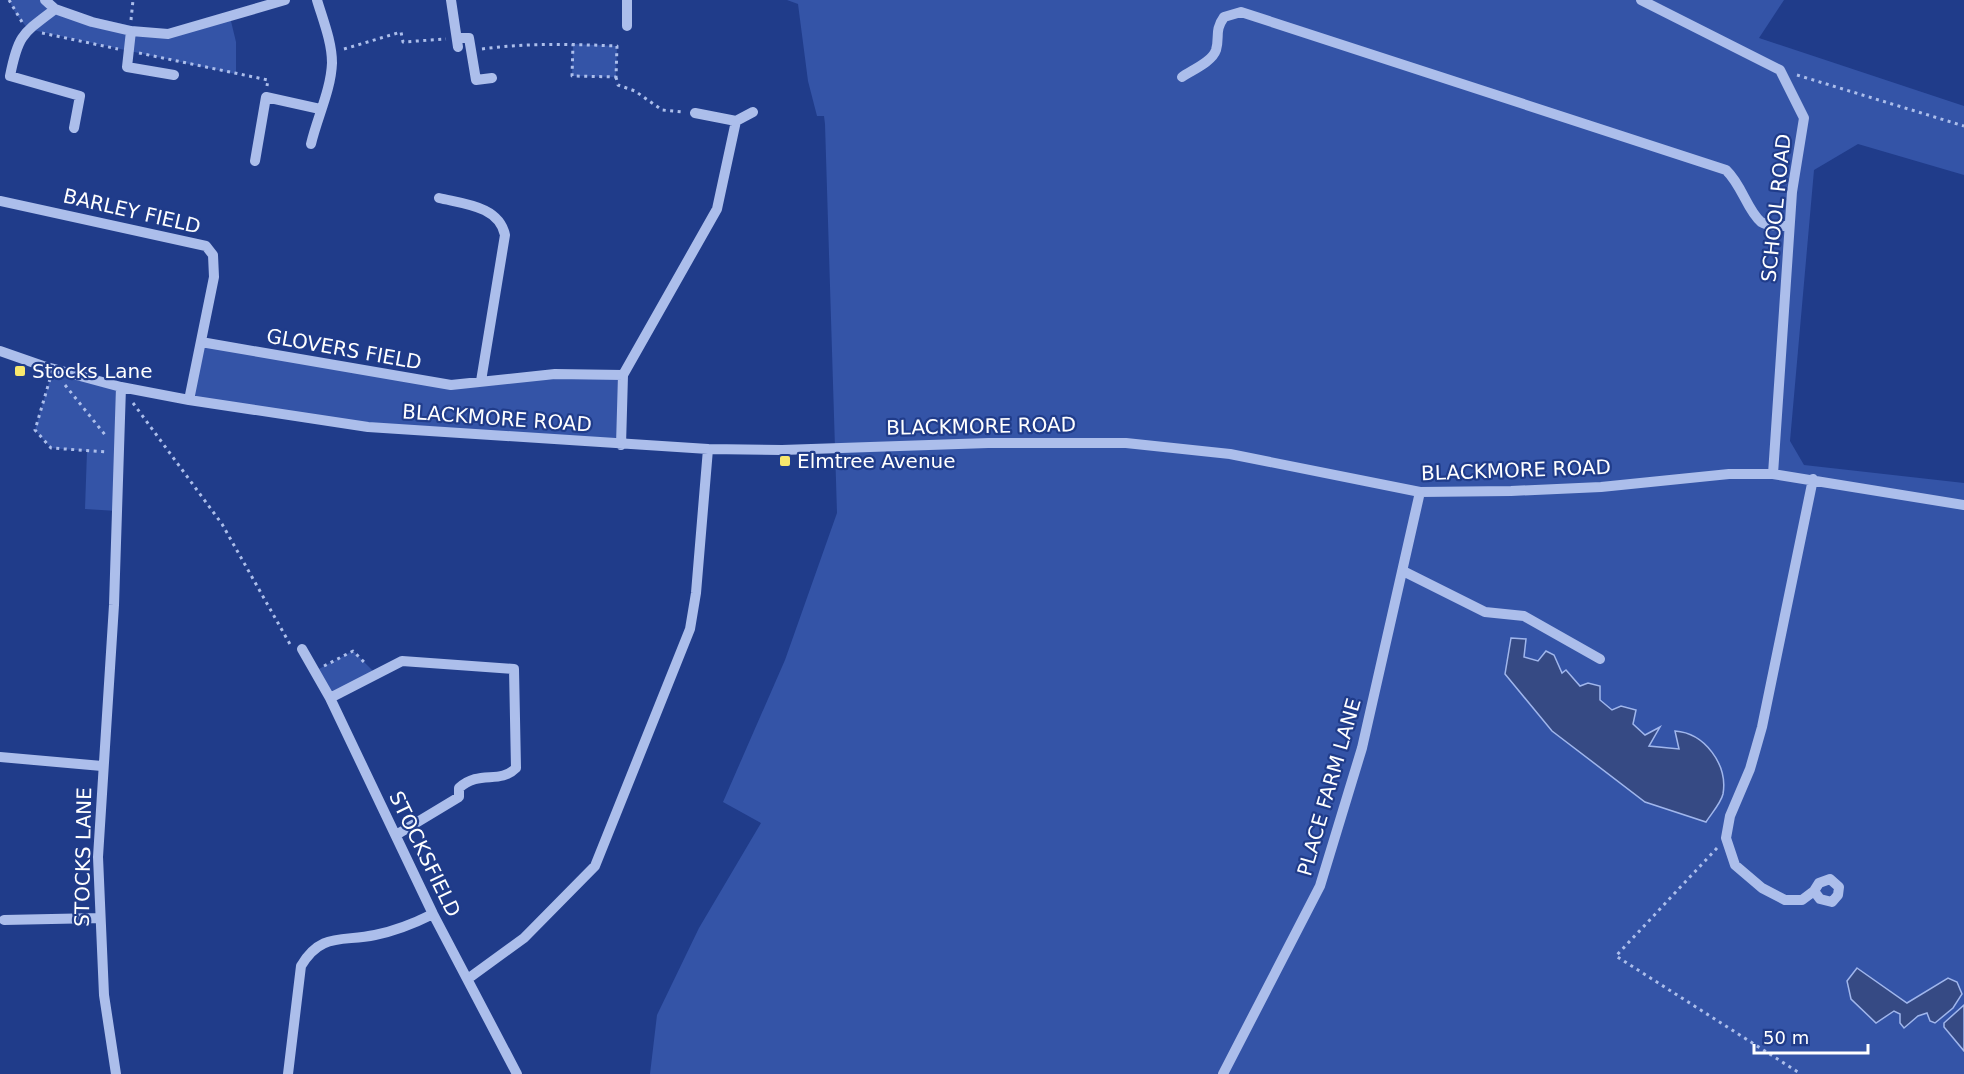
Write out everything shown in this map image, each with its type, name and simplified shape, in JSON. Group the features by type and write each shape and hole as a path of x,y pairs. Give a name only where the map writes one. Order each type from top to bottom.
{"street":[{"path":"45,0 55,9 92,22 130,31 168,34 252,5 285,0"},
{"path":"311,144 329,80 330,53 317,0"},
{"path":"451,0 457,43 469,38 476,80 492,78"},
{"path":"627,0 627,26"},
{"path":"1641,0 1780,70"},
{"path":"55,9 28,29 17,41 10,76 80,96 74,128"},
{"path":"1182,77 1213,56 1217,45 1217,29 1224,17 1241,12 1726,170 1735,179 1762,222 1771,226 1790,226"},
{"path":"130,31 127,67 174,75"},
{"name":"SCHOOL ROAD","path":"1773,474 1790,226 1803,118 1780,70"},
{"path":"255,161 266,97 320,109"},
{"path":"695,113 736,121 753,112"},
{"path":"621,445 623,375 717,209 736,121"},
{"path":"439,198 478,207 498,217 503,225 504,245 481,381"},
{"name":"BARLEY FIELD","path":"0,201 206,246 213,255 215,266 189,400"},
{"name":"GLOVERS FIELD","path":"201,342 451,385 555,374 623,375"},
{"name":"BLACKMORE ROAD","path":"0,351 53,369 121,387 364,427 708,449 782,450 988,443 1136,443 1230,454 1420,492 1601,487 1729,474 1773,474 1964,505"},
{"name":"STOCKS LANE","path":"116,1074 104,995 98,857 114,605 121,387"},
{"path":"469,978 524,938 595,866 690,630 696,593 708,449"},
{"path":"1813,479 1762,727 1750,769 1730,816 1726,838 1735,865 1762,888 1785,900 1802,900 1814,891"},
{"name":"PLACE FARM LANE","path":"1223,1074 1320,886 1362,748 1420,492"},
{"path":"1403,571 1485,612 1524,616 1600,659"},
{"name":"STOCKSFIELD","path":"302,649 330,698 433,914 469,978 517,1074"},
{"path":"330,698 402,661 514,669 516,768 508,775 470,778 459,788 459,797 396,835"},
{"path":"0,757 102,766"},
{"path":"288,1074 301,966 307,955 315,947 333,938 375,935 433,914"},
{"path":"4,920 99,918"}],"path":[{"path":"9,0 16,14 28,29"},
{"path":"130,31 133,0"},
{"path":"330,53 401,32 403,42 457,43"},
{"path":"471,50 528,43 617,46 618,85 635,91 662,110 695,113"},
{"path":"573,44 572,76 616,77"},
{"path":"1780,70 1964,126"},
{"path":"53,369 35,430 51,448 119,452"},
{"path":"53,369 119,452"},
{"path":"121,387 222,524 293,649 302,649"},
{"path":"315,671 353,651 375,673"},
{"path":"1726,838 1616,956 1801,1074"}],"shaded area":[{"path":"9,0 45,0 55,9 168,34 230,17 236,42 236,74 28,29 16,14"},
{"path":"787,0 1784,0 1759,38 1964,106 1964,175 1858,144 1814,170 1790,441 1804,465 1964,483 1964,1074 650,1074 657,1015 699,928 761,823 723,802 785,660 837,513 825,124 824,116 817,116 808,81 798,4"},
{"path":"573,44 617,46 616,77 572,76"},
{"path":"201,342 451,385 623,375 621,445 368,427 189,400"},
{"path":"53,369 121,387 117,511 85,509 87,451 51,448 35,430"},
{"path":"1511,638 1526,639 1524,657 1538,661 1546,651 1554,655 1562,673 1566,670 1580,686 1588,683 1600,686 1600,700 1612,710 1621,706 1636,710 1633,724 1645,735 1660,727 1649,746 1679,749 1675,731 1686,733 1705,744 1718,762 1724,783 1722,797 1706,822 1645,802 1552,731 1505,674"},
{"path":"353,651 375,673 330,698 315,671"},
{"path":"1857,968 1907,1003 1948,978 1957,982 1962,994 1953,1008 1935,1023 1930,1021 1927,1013 1918,1016 1904,1028 1900,1023 1900,1014 1894,1011 1876,1023 1851,999 1847,981"},
{"path":"1964,1005 1964,1051 1944,1027 1944,1023"}],"place":[{"name":"Stocks Lane","path":"20,371"},
{"name":"Elmtree Avenue","path":"785,461"}]}
